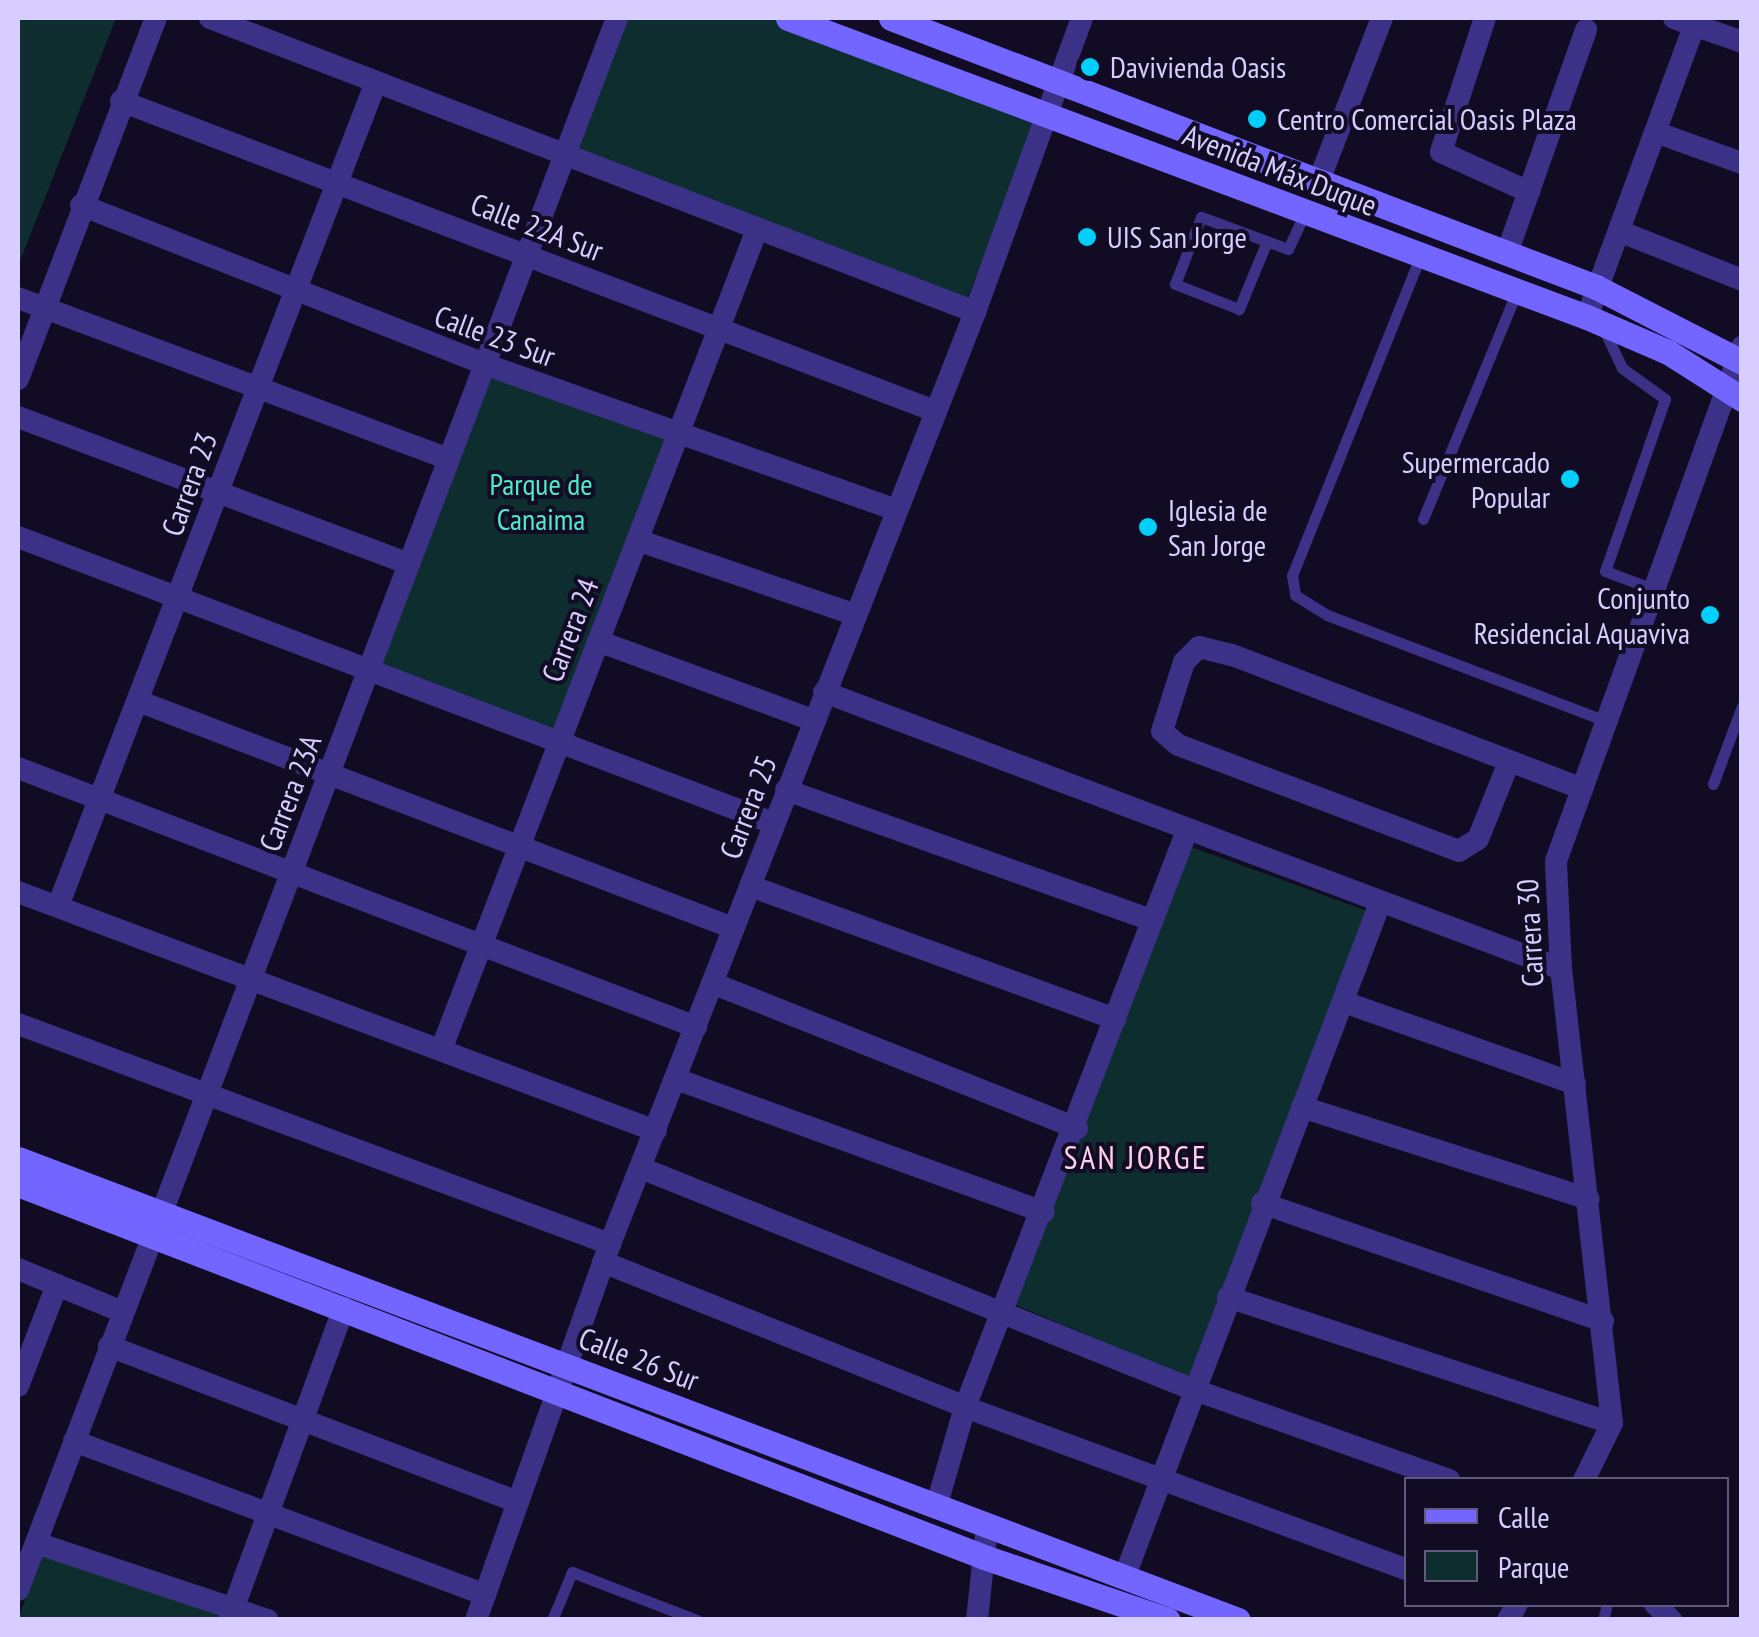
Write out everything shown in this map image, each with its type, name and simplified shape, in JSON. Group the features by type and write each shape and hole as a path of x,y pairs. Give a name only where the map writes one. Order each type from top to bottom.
{"street":[{"path":"18,379 156,18"},
{"path":"210,18 756,232 975,312"},
{"name":"Carrera 23A","path":"18,1590 617,18"},
{"name":"Avenida Máx Duque","path":"788,18 1304,215 1594,320 1668,352 1733,393"},
{"name":"Avenida Máx Duque","path":"891,18 1596,287 1740,356"},
{"name":"Carrera 25","path":"476,1620 606,1253 932,410 975,312 1082,18"},
{"path":"1318,183 1382,18"},
{"path":"1485,18 1441,152 1528,192"},
{"path":"1594,320 1596,287 1658,133 1688,20 1742,42"},
{"path":"1506,253 1586,30"},
{"name":"Carrera 23","path":"58,906 376,82"},
{"name":"Calle 22A Sur","path":"122,101 932,410"},
{"path":"1658,133 1742,163"},
{"name":"Calle 23 Sur","path":"82,205 295,293 484,364 894,508"},
{"path":"1619,231 1742,280"},
{"name":"Carrera 24","path":"441,1050 756,232"},
{"path":"18,298 448,459"},
{"name":"Carrera 30","path":"1612,1422 1561,969 1556,862 1653,589 1733,393 1740,356"},
{"path":"18,417 409,564"},
{"path":"18,538 180,594 774,823"},
{"path":"637,540 854,614"},
{"path":"598,641 813,720"},
{"path":"1509,762 1478,839 1459,851 1178,746 1162,731 1184,662 1200,647 1582,789"},
{"path":"824,692 1186,833 1561,969"},
{"path":"138,701 734,928"},
{"path":"18,768 696,1027"},
{"path":"786,790 1152,920"},
{"path":"937,1504 965,1407 1044,1212 1186,833"},
{"path":"750,886 1116,1019"},
{"path":"18,892 656,1131"},
{"path":"1124,1578 1262,1202 1380,903"},
{"path":"712,983 1076,1128"},
{"path":"1344,1002 1574,1084"},
{"path":"19,1030 207,1096 606,1253 965,1407 1404,1569"},
{"path":"676,1079 1044,1212"},
{"path":"1302,1107 1589,1199"},
{"name":"Calle 26 Sur","path":"18,1159 344,1308 937,1504 1238,1620"},
{"path":"642,1168 1004,1310 1192,1389 1441,1477"},
{"name":"Calle 26 Sur","path":"18,1184 158,1222 561,1378 984,1557 1168,1620"},
{"path":"1262,1202 1603,1321"},
{"path":"18,1270 123,1312"},
{"path":"20,1375 57,1285"},
{"path":"1228,1296 1612,1422 1585,1477"},
{"path":"232,1613 344,1308"},
{"path":"110,1346 518,1502"},
{"path":"74,1441 485,1595"},
{"path":"977,1620 987,1526"},
{"path":"36,1543 232,1613 268,1620"}],"lane":[{"path":"1268,241 1239,309 1175,284 1201,217 1288,248 1304,215"},
{"path":"1420,257 1292,575 1294,596 1327,615 1606,721"},
{"path":"1423,519 1516,292"},
{"path":"1594,320 1622,368 1665,398 1605,571 1653,589"},
{"path":"1712,784 1742,706"},
{"path":"552,1620 572,1572 697,1620"}],"green space":[{"path":"18,18 116,18 18,266"},
{"path":"626,18 778,18 1040,116 965,304 574,151"},
{"name":"Parque de Canaima","path":"485,373 670,439 557,732 375,662"},
{"path":"1186,845 1373,913 1192,1379 1011,1303"},
{"path":"41,1550 223,1617 18,1620"}],"place":[{"name":"Davivienda Oasis","path":"1090,67"},
{"name":"Centro Comercial Oasis Plaza","path":"1257,119"},
{"name":"UIS San Jorge","path":"1087,237"},
{"name":"Supermercado Popular","path":"1570,479"},
{"name":"Iglesia de San Jorge","path":"1148,527"},
{"name":"Conjunto Residencial Aquaviva","path":"1710,615"}],"district":[{"name":"SAN JORGE","path":"1136,1157"}]}
